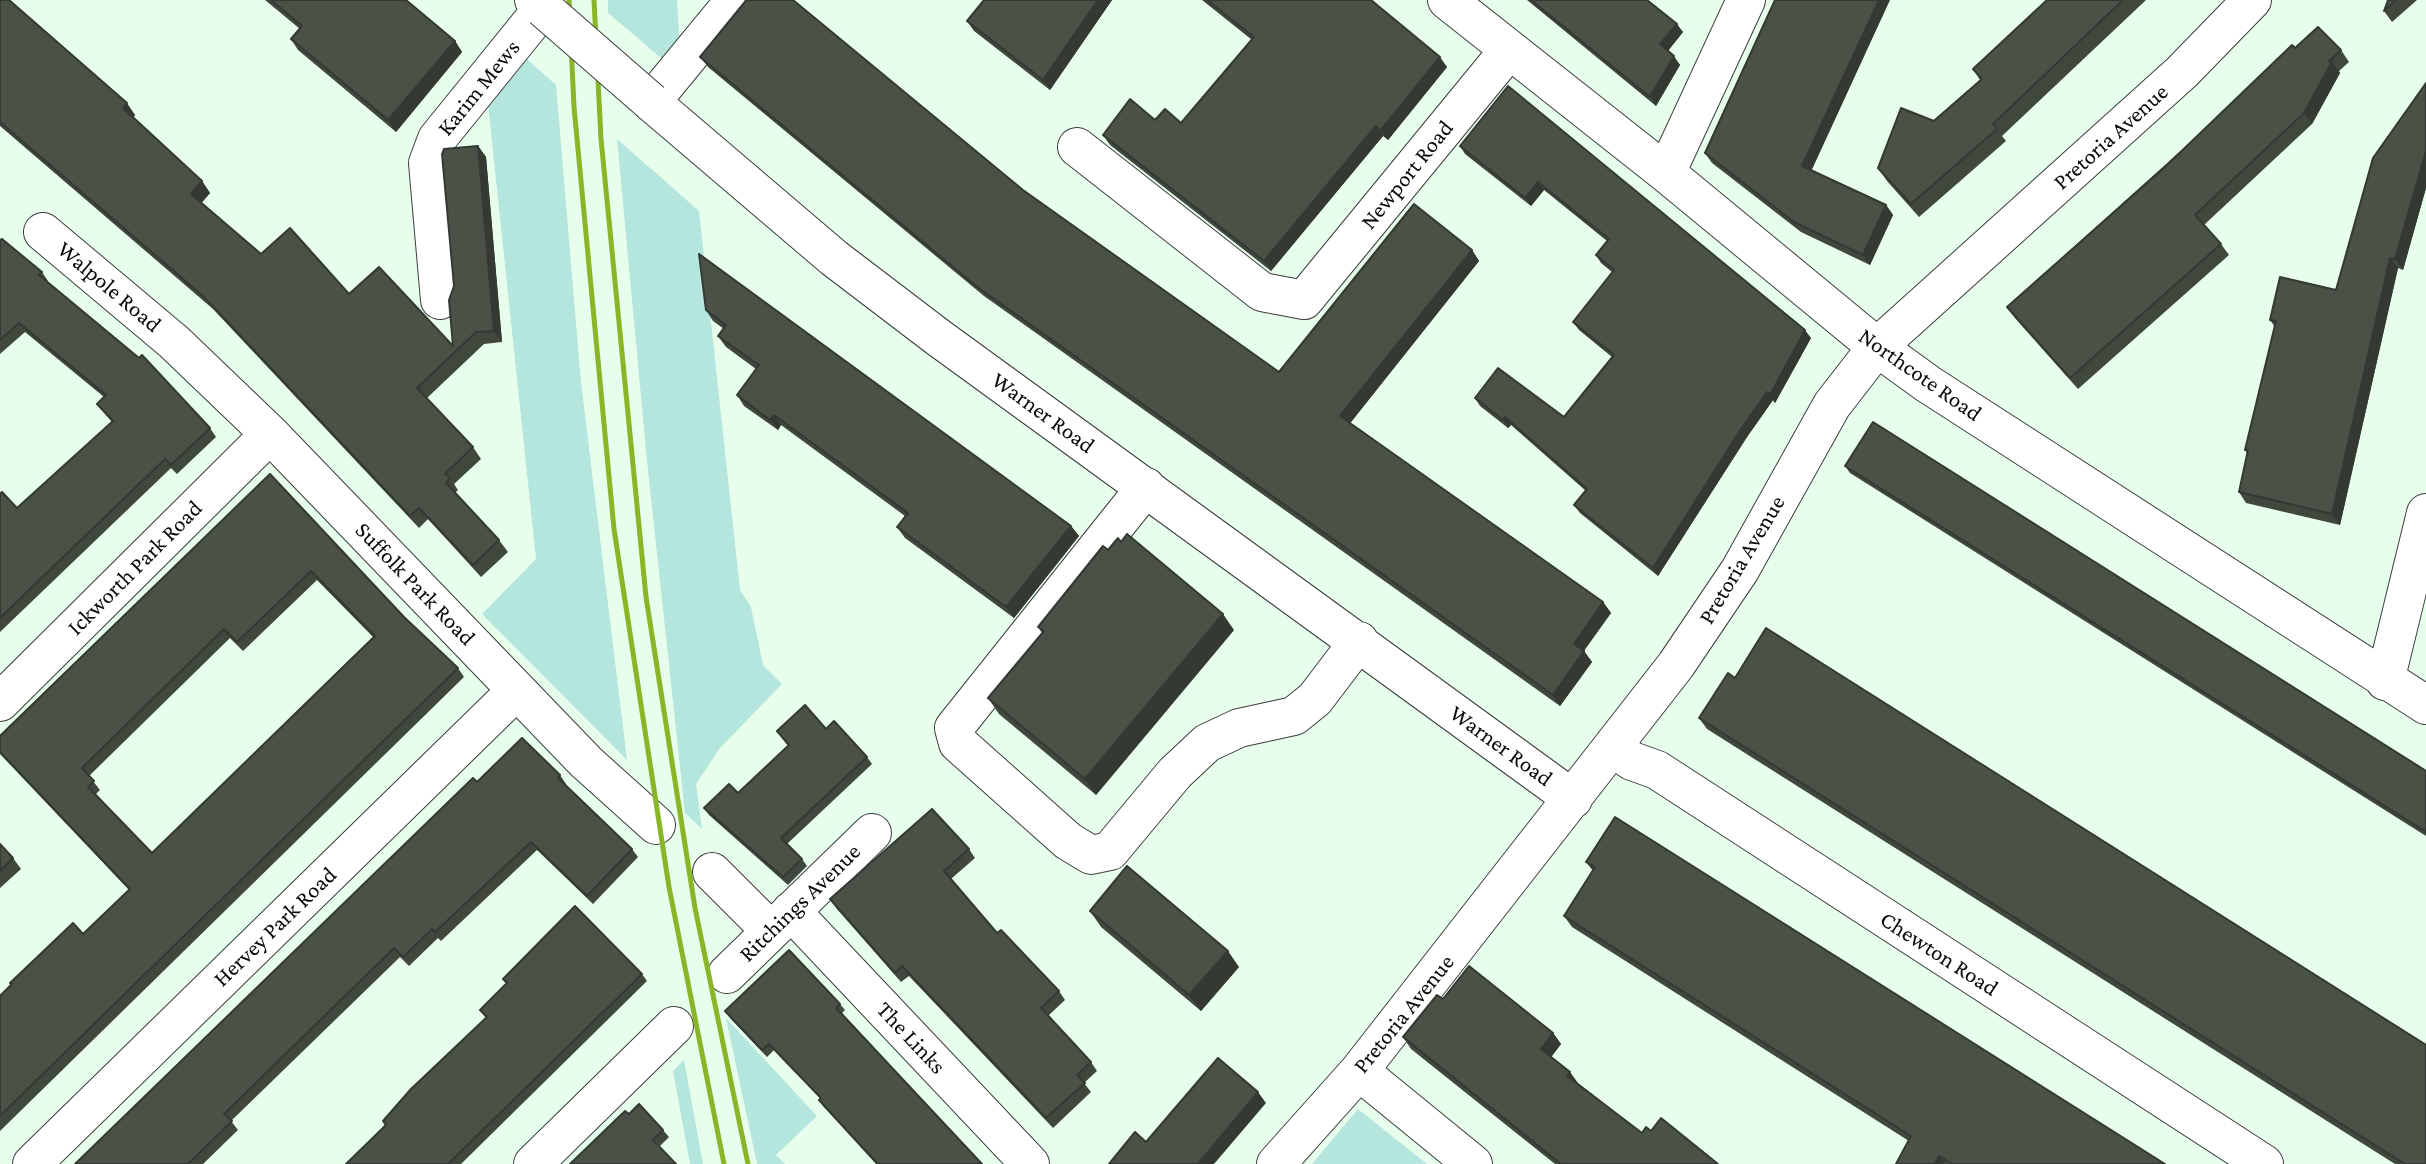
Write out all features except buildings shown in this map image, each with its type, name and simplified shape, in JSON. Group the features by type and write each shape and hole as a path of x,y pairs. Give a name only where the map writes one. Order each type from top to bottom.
{"street":[{"path":"651,102 735,0"},
{"name":"Northcote Road","path":"1447,0 1666,173 1877,348 1928,384 2426,705"},
{"path":"1666,173 1746,0"},
{"name":"Pretoria Avenue","path":"1276,1164 1359,1071 1614,748 1676,665 1740,570 1832,405 1877,348 2182,72 2252,0"},
{"name":"Warner Road","path":"539,4 834,258 939,338 1573,799"},
{"name":"Karim Mews","path":"440,300 428,163 437,139 539,4"},
{"name":"Newport Road","path":"1077,147 1262,292 1304,300 1509,50"},
{"name":"Walpole Road","path":"43,232 174,342"},
{"name":"Suffolk Park Road","path":"174,342 270,434 586,762 656,825"},
{"name":"Ickworth Park Road","path":"0,702 270,434"},
{"path":"1146,487 954,729 958,743 1068,841 1091,855 1110,851 1175,773 1207,743 1238,728 1294,716 1315,699 1359,641"},
{"path":"2385,681 2426,513"},
{"name":"Hervey Park Road","path":"32,1164 517,690"},
{"name":"Chewton Road","path":"1614,748 1632,761 1657,770 2264,1164"},
{"name":"Ritchings Avenue","path":"727,974 872,833"},
{"path":"712,872 781,921"},
{"name":"The Links","path":"781,921 1030,1164"},
{"path":"543,1161 674,1026"},
{"path":"1359,1071 1474,1164"}],"shaded area":[{"path":"608,0 677,0 680,49 667,63 608,13"},
{"path":"521,54 556,85 581,382 627,760 482,614 536,559 488,104"},
{"path":"617,139 699,211 740,590 751,607 763,665 782,684 720,748 696,784 702,829 685,813 647,461"},
{"path":"726,1018 817,1116 776,1155 785,1164 757,1164"},
{"path":"684,1060 703,1164 690,1164 673,1071"},
{"path":"1358,1109 1427,1164 1312,1164"}],"railway":[{"path":"569,0 574,107 614,529 669,887 724,1164"},
{"path":"594,0 601,139 646,597 695,908 748,1164"}]}
